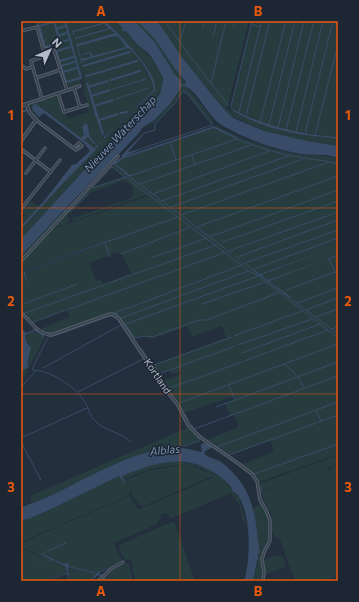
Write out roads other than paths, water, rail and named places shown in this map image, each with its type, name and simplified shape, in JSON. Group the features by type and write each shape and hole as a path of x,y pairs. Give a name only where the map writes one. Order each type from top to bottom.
{"street":[{"path":"21,31 37,27 45,56 32,60 31,62 42,98"},
{"path":"43,48 54,50 67,90"},
{"path":"21,65 26,69 32,67"},
{"path":"36,78 60,70"},
{"path":"21,106 80,86"},
{"path":"74,88 80,107"},
{"path":"58,93 64,112 87,104"},
{"path":"26,104 30,113 36,120 74,148"},
{"path":"21,141 36,120"},
{"path":"26,172 45,148"},
{"path":"21,149 51,172"},
{"path":"21,261 118,156"},
{"path":"21,209 60,160"},
{"name":"Kortland","path":"21,313 35,328 51,335 110,314 117,317 145,358 156,369 165,388 178,405 188,425 200,437 254,477 260,492 260,500 268,514 270,525 270,541 262,559 264,573 263,581"},
{"path":"98,581 111,569 123,562"}],"water":[{"path":"105,21 128,44 151,74 155,83 155,91 104,139 94,112 86,83 88,82 105,137 154,90 153,85 151,79 136,55 128,48 82,61 82,65 76,42 78,44 115,33 110,29 76,39 75,41 75,38 109,28 104,24 74,32 74,37 72,31","holes":["115,36 119,37 126,47 93,56 90,52 82,55 90,53 91,57 81,59 78,46"]},
{"path":"116,21 135,21 155,42 174,73 181,81 181,84 185,84 186,82 175,69 154,38 137,21 156,21 181,56 223,108 233,118 264,131 307,141 338,146 338,158 291,152 271,147 242,136 217,122 197,96 187,87 181,85 182,87 169,105 154,120 142,128 139,133 65,209 65,212 63,211 21,256 21,239 100,153 103,152 150,106 160,94 163,78 154,61 126,31 122,31 123,28"},
{"path":"36,104 81,138 84,134 82,127 87,124 90,137 96,144 94,144 88,137 84,140 94,148 104,139 95,151 21,229 21,226 44,201 72,165 76,164 90,151 85,144 44,113 39,117 32,109 33,105"},
{"path":"231,108 269,125 296,132 337,137 338,139 302,135 270,127 250,120"},
{"path":"214,126 238,138 236,139 214,128 122,159 116,164 131,176 129,177 113,163 122,157 122,155 144,133 128,152 140,150 123,157"},
{"path":"104,242 25,272 29,287 23,272"},
{"path":"338,246 263,274 262,276 268,280 328,259 269,281 288,295 292,300 231,254 260,274"},
{"path":"21,328 26,333 34,330 32,328 43,333 44,336 43,339 42,335 35,331 25,335 27,343 31,347 27,365 29,367 21,371"},
{"name":"Alblas","path":"203,443 213,447 205,451 204,454 221,462 236,476 247,492 251,501 256,521 259,550 261,552 258,553 259,559 257,560 253,581 244,581 249,548 245,510 241,500 223,479 207,469 195,464 171,462 147,467 122,476 126,485 119,476 47,511 28,519 21,520 21,508 48,497 127,459 158,450 174,448 201,452 201,445"},
{"path":"66,542 67,543 42,554 64,564 68,563 69,566 96,573 121,563 99,573 104,577 106,576 104,578 110,581 103,579 101,580 103,578 98,575 91,581 96,574 69,567 69,581 67,574 46,581 67,573 66,567 53,560 29,569 51,560 38,553 41,554"}],"waterway":[{"path":"38,24 39,26 57,21"},
{"path":"40,28 45,47 54,44 66,82 81,78 65,21"},
{"path":"165,21 228,105"},
{"path":"180,41 186,21"},
{"path":"203,27 204,21"},
{"path":"213,37 217,21"},
{"path":"211,83 226,21"},
{"path":"234,26 235,21"},
{"path":"231,106 252,21"},
{"path":"252,24 260,27 262,21"},
{"path":"246,116 270,21"},
{"path":"260,122 286,21"},
{"path":"269,125 295,21"},
{"path":"278,128 304,21"},
{"path":"286,130 314,21"},
{"path":"296,132 323,21"},
{"path":"305,134 333,21"},
{"path":"55,24 60,42"},
{"path":"56,29 66,26"},
{"path":"239,112 260,27"},
{"path":"58,36 66,33"},
{"path":"54,44 68,40"},
{"path":"315,135 338,44"},
{"path":"57,51 70,47"},
{"path":"83,66 130,52"},
{"path":"60,61 73,57"},
{"path":"107,70 137,61"},
{"path":"61,66 74,62"},
{"path":"63,72 76,68"},
{"path":"86,76 105,71"},
{"path":"111,80 140,71"},
{"path":"113,89 146,79"},
{"path":"88,87 108,81"},
{"name":"Nieuwe Waterschap","path":"116,99 149,88"},
{"path":"91,96 110,90"},
{"path":"140,149 212,124 186,92 182,92 175,103 155,124 155,130 145,133"},
{"path":"94,106 113,100"},
{"path":"21,112 27,110"},
{"name":"Nieuwe Waterschap","path":"121,113 127,112"},
{"path":"99,120 118,114"},
{"path":"237,139 281,153 327,161"},
{"path":"130,176 237,139"},
{"path":"170,142 176,160"},
{"path":"140,184 251,145"},
{"path":"153,194 269,151"},
{"path":"192,156 195,164"},
{"path":"162,201 288,156"},
{"path":"171,207 303,159"},
{"path":"181,215 329,162"},
{"path":"330,162 338,164"},
{"path":"126,177 92,188 112,167 249,271 258,276 338,338"},
{"path":"197,227 338,176"},
{"path":"130,177 231,253"},
{"path":"215,235 338,190"},
{"path":"71,211 88,194"},
{"path":"223,242 338,201"},
{"path":"229,251 338,212"},
{"path":"103,243 178,217"},
{"path":"240,256 338,220"},
{"path":"121,254 191,227"},
{"path":"245,263 338,230"},
{"path":"210,236 214,235"},
{"path":"151,258 207,238"},
{"path":"254,269 338,238"},
{"path":"105,243 110,257"},
{"path":"21,311 25,313 216,245"},
{"path":"33,322 226,252"},
{"path":"328,259 338,255"},
{"path":"329,259 335,272"},
{"path":"115,313 242,265"},
{"path":"121,318 248,271"},
{"path":"286,290 338,271"},
{"path":"126,324 258,276"},
{"path":"202,304 265,282"},
{"path":"21,305 77,284"},
{"path":"298,303 338,288"},
{"path":"122,320 135,338 145,336 152,337 199,320 206,320 278,293"},
{"path":"306,310 338,298"},
{"path":"294,301 338,334"},
{"path":"316,317 338,309"},
{"path":"234,336 302,311"},
{"path":"84,323 111,313 115,313 121,318"},
{"path":"35,371 32,369 48,337 111,316 117,319 143,358 155,372 165,392 177,406 186,424"},
{"path":"238,345 312,319"},
{"path":"242,353 320,324"},
{"path":"43,368 121,325"},
{"path":"332,329 338,327"},
{"path":"42,330 47,333 55,333"},
{"path":"244,361 328,330"},
{"path":"154,365 232,337"},
{"path":"179,403 338,344"},
{"path":"159,374 235,346"},
{"path":"142,349 157,370 166,388"},
{"path":"78,392 143,359"},
{"path":"167,389 242,362"},
{"path":"216,407 338,362"},
{"path":"285,364 298,377 304,388"},
{"path":"35,370 48,373 69,385 86,404 92,418 96,422 123,436 131,442"},
{"path":"21,387 35,371"},
{"path":"194,429 338,376"},
{"path":"229,386 235,400"},
{"path":"171,394 197,433"},
{"path":"217,447 338,402"},
{"path":"21,438 87,408"},
{"path":"316,411 321,421"},
{"path":"229,455 338,415"},
{"name":"Alblas","path":"184,446 199,441 191,430"},
{"path":"21,442 41,480"},
{"path":"208,442 237,462"},
{"path":"252,473 254,474 338,444"},
{"path":"261,487 261,492"}]}
